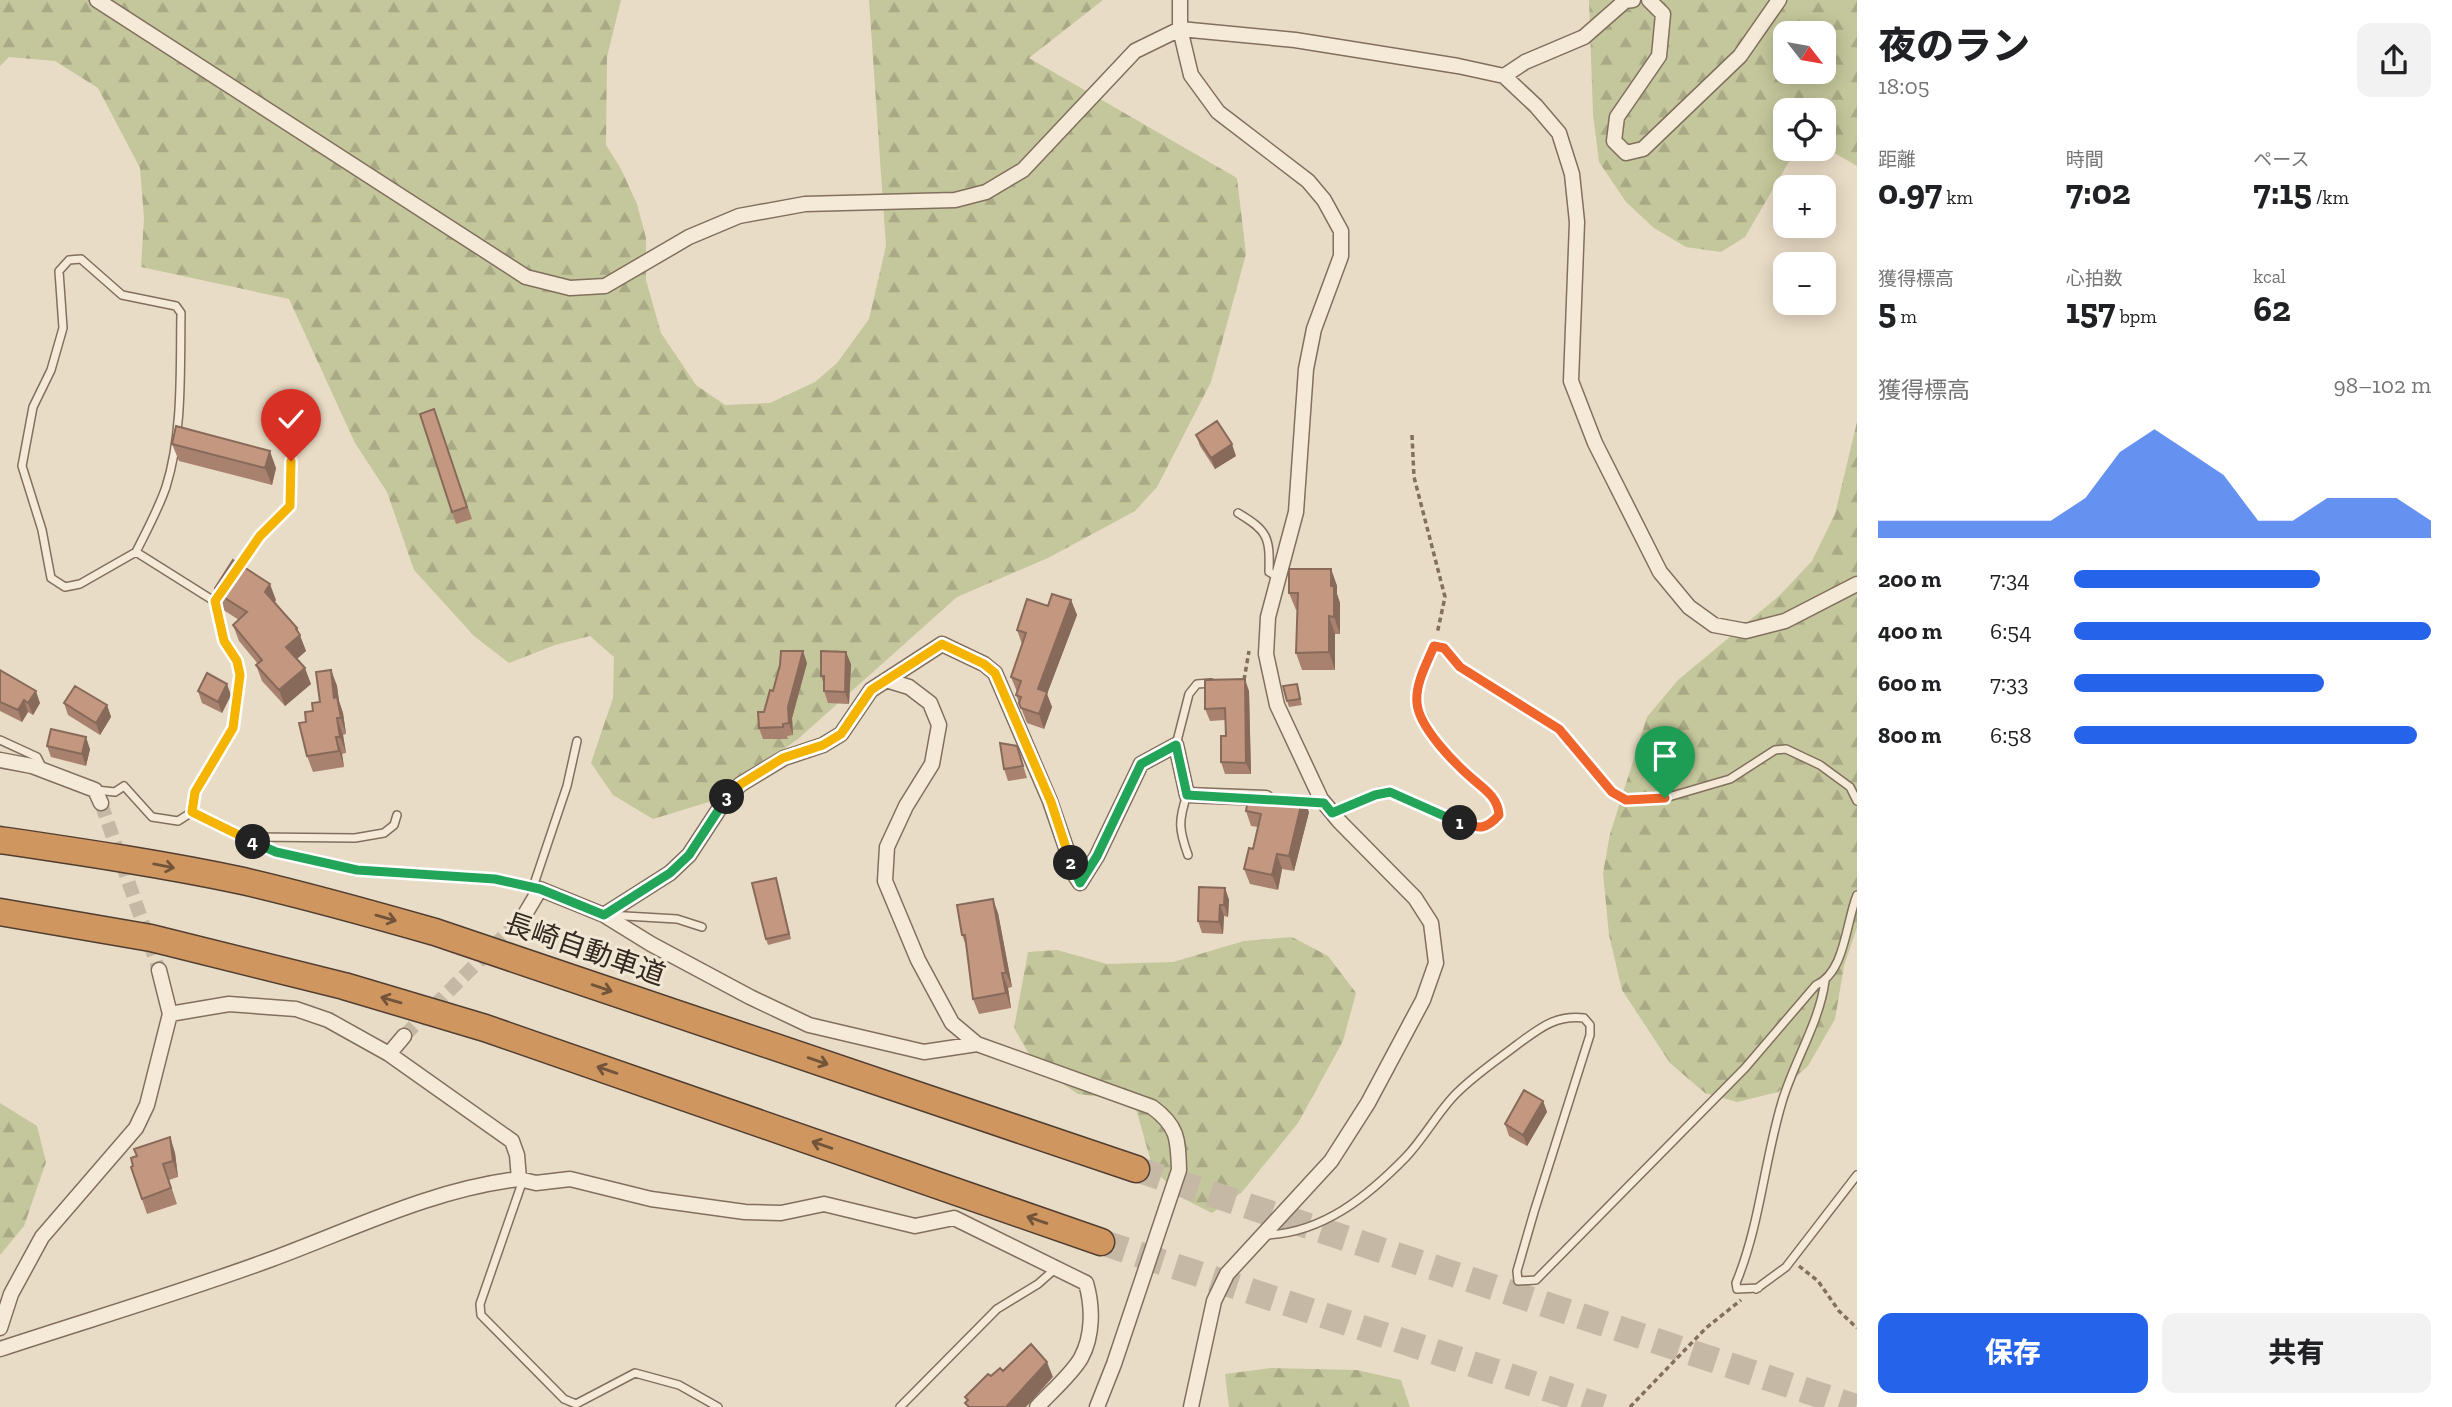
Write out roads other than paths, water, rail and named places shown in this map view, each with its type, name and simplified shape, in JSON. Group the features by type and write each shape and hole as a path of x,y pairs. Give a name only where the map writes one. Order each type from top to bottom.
{"highway":[{"path":"0,827 116,857"},
{"name":"長崎自動車道","path":"0,840 116,857 243,881 435,932 1136,1169"},
{"path":"0,912 152,938 344,986 485,1028 1101,1242"}],"street":[{"path":"97,0 526,277 570,288 605,286 689,237 739,216 805,204 955,200 986,192 1023,170 1135,51 1180,29 1295,40 1504,76 1536,106 1559,134 1572,174 1577,222 1572,381 1595,443 1660,572 1689,607 1714,625 1746,631 1785,621 1857,584"},
{"path":"1180,0 1180,29 1191,75 1218,112 1308,181 1324,200 1341,231 1341,257 1314,329 1306,369 1296,512 1268,617 1266,654 1277,705 1322,806 1415,898 1431,923 1436,963 1423,1000 1368,1103 1331,1161 1227,1274 1214,1301 1191,1407"},
{"path":"1504,76 1525,62 1584,37 1625,1 1633,0"},
{"path":"1650,0 1663,14 1659,57 1617,117 1614,141 1626,153 1643,149 1740,56 1779,0"},
{"path":"604,915 670,873 689,855 727,797 741,784 783,758 823,745 841,734 871,690 942,644 984,664 995,673 1051,802 1080,883 1097,856 1141,764 1176,745 1187,795 1284,799"},
{"path":"886,680 909,687 930,703 939,725 932,764 906,806 887,847 885,881 918,960 952,1023 977,1044 1152,1107 1168,1119 1178,1143 1179,1170 1097,1407"},
{"path":"0,760 44,771 98,796"},
{"path":"524,916 536,888 604,915 651,944 809,1025 924,1052 977,1044"},
{"path":"0,1328 11,1294 42,1237 136,1128 147,1105 170,1014 159,970"},
{"path":"170,1014 229,1004 296,1009 328,1020 389,1054 512,1140 521,1180"},
{"path":"389,1054 404,1036"},
{"path":"0,1349 272,1259 390,1212 488,1183 521,1180 536,1183 570,1179 651,1199 745,1212 781,1213 824,1204 915,1226 954,1218 1086,1283 1091,1302 1088,1340 1080,1360 1037,1407"}],"lane":[{"path":"81,259 122,295 176,306 181,313 178,419 167,484 155,516 136,552 80,584 65,587 51,578 42,530 22,466 33,407 51,370 63,328 60,271 69,260 81,259"},
{"path":"230,579 260,536 290,506 291,461"},
{"path":"1238,513 1266,534 1270,546 1269,572 1279,578"},
{"path":"136,552 215,601"},
{"path":"98,796 115,792 124,786 152,817 178,821 192,812 195,792 233,728 240,675 237,661 224,641 215,601 222,590"},
{"path":"1322,806 1390,792 1455,821 1479,828 1492,823 1499,815 1498,804 1492,797 1459,767 1433,738 1417,704 1420,680 1434,646 1444,648 1460,667 1559,729 1612,792 1626,800 1665,798 1730,779 1775,750 1786,749 1820,765 1850,787 1857,801"},
{"path":"1176,745 1189,694 1197,684 1221,682"},
{"path":"0,740 37,757 44,771"},
{"path":"192,812 276,852 357,870 495,879 536,888 567,786 577,741"},
{"path":"1187,795 1180,817 1181,836 1188,855"},
{"path":"240,837 355,838 384,833 394,825 397,814"},
{"path":"1857,895 1840,957 1825,981 1822,1000 1783,1098 1770,1142 1752,1237 1736,1283 1737,1289 1754,1290 1786,1267 1857,1175"},
{"path":"604,915 677,919 702,927"},
{"path":"1262,1236 1287,1234 1331,1218 1357,1201 1407,1156 1453,1096 1496,1060 1541,1027 1568,1016 1584,1018 1590,1025 1590,1035 1517,1271 1518,1281 1536,1280 1745,1068 1816,985 1825,981"},
{"path":"521,1180 480,1304 481,1315 564,1399 576,1404 635,1373 679,1385 718,1407"},
{"path":"900,1407 997,1309 1038,1284 1055,1268"}],"tunnel":[{"path":"101,803 159,970"},
{"path":"404,1036 524,916"},
{"path":"1136,1169 1856,1407"},
{"path":"1101,1242 1603,1407"}]}
